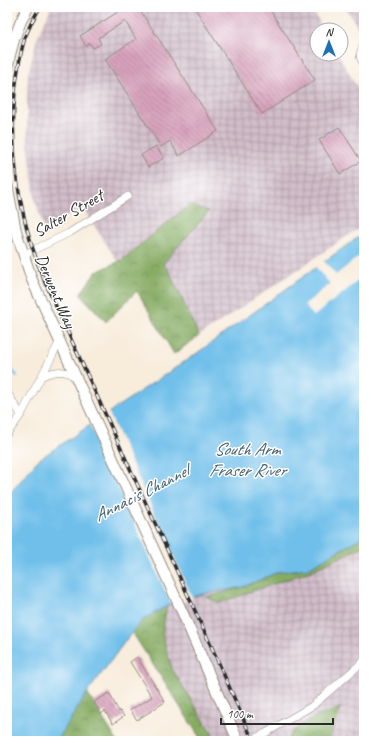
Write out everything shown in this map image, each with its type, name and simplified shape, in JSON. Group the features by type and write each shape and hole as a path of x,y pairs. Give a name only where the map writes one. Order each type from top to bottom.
{"main road":[{"path":"7,72 20,21 28,7"},
{"name":"Derwent Way","path":"7,184 14,225 32,280 184,616 238,741"}],"street":[{"path":"364,46 360,55 364,64"},
{"name":"Salter Street","path":"23,255 69,233 128,196"},
{"path":"7,434 21,415 60,341"},
{"path":"41,377 60,371 67,372 76,377"},
{"path":"7,392 10,402 21,415"},
{"path":"250,741 312,706 364,661"}],"shaded area":[{"path":"51,7 311,7 319,22 309,22 309,62 343,62 364,96 364,225 199,336 169,272 137,291 82,207 44,229 35,200 28,143 28,74 37,38"},
{"path":"345,7 364,7 364,37"},
{"path":"364,536 364,741 202,741 132,632 167,605 198,595 308,568"}],"green space":[{"path":"189,205 209,211 163,264 169,271 199,336 174,354 137,291 106,322 80,294 96,272 122,260"},
{"path":"364,536 364,546 311,571 219,603 207,597 243,587 278,572 308,568"},
{"path":"167,605 162,634 172,669 214,737 211,741 202,741 132,632 144,619"},
{"path":"87,693 117,741 57,741"},
{"path":"341,708 328,741 287,741 295,729 302,724 318,716"}],"water":[{"name":"South Arm Fraser River","path":"364,233 364,536 308,568 278,572 243,587 198,595 167,606 144,619 132,632 87,693 57,741 7,741 7,497 38,460 193,356"}],"pier":[{"path":"362,254 364,257 364,276 314,316 304,305 330,284 315,266 323,260 336,275"},
{"path":"108,411 193,599 172,606 89,423"}],"building":[{"path":"119,7 138,7 218,131 179,156 170,141 161,147 105,59 136,39 125,21 98,38 101,44 93,48 90,43 86,46 80,36 121,10"},
{"path":"194,7 268,7 315,80 262,114"},
{"path":"339,127 361,161 340,174 319,140"},
{"path":"156,146 164,158 148,167 141,155"},
{"path":"137,657 165,702 137,720 130,710 152,697 130,662"},
{"path":"109,693 119,712 120,711 124,716 113,724 105,711 101,714 94,702"}],"waterway":[{"path":"7,364 17,376"}],"railway":[{"path":"40,7 25,37 20,57 15,91 15,164 18,187 28,234 44,280 253,741"}],"water label":[{"name":"Annacis Channel","path":"141,493"}]}
